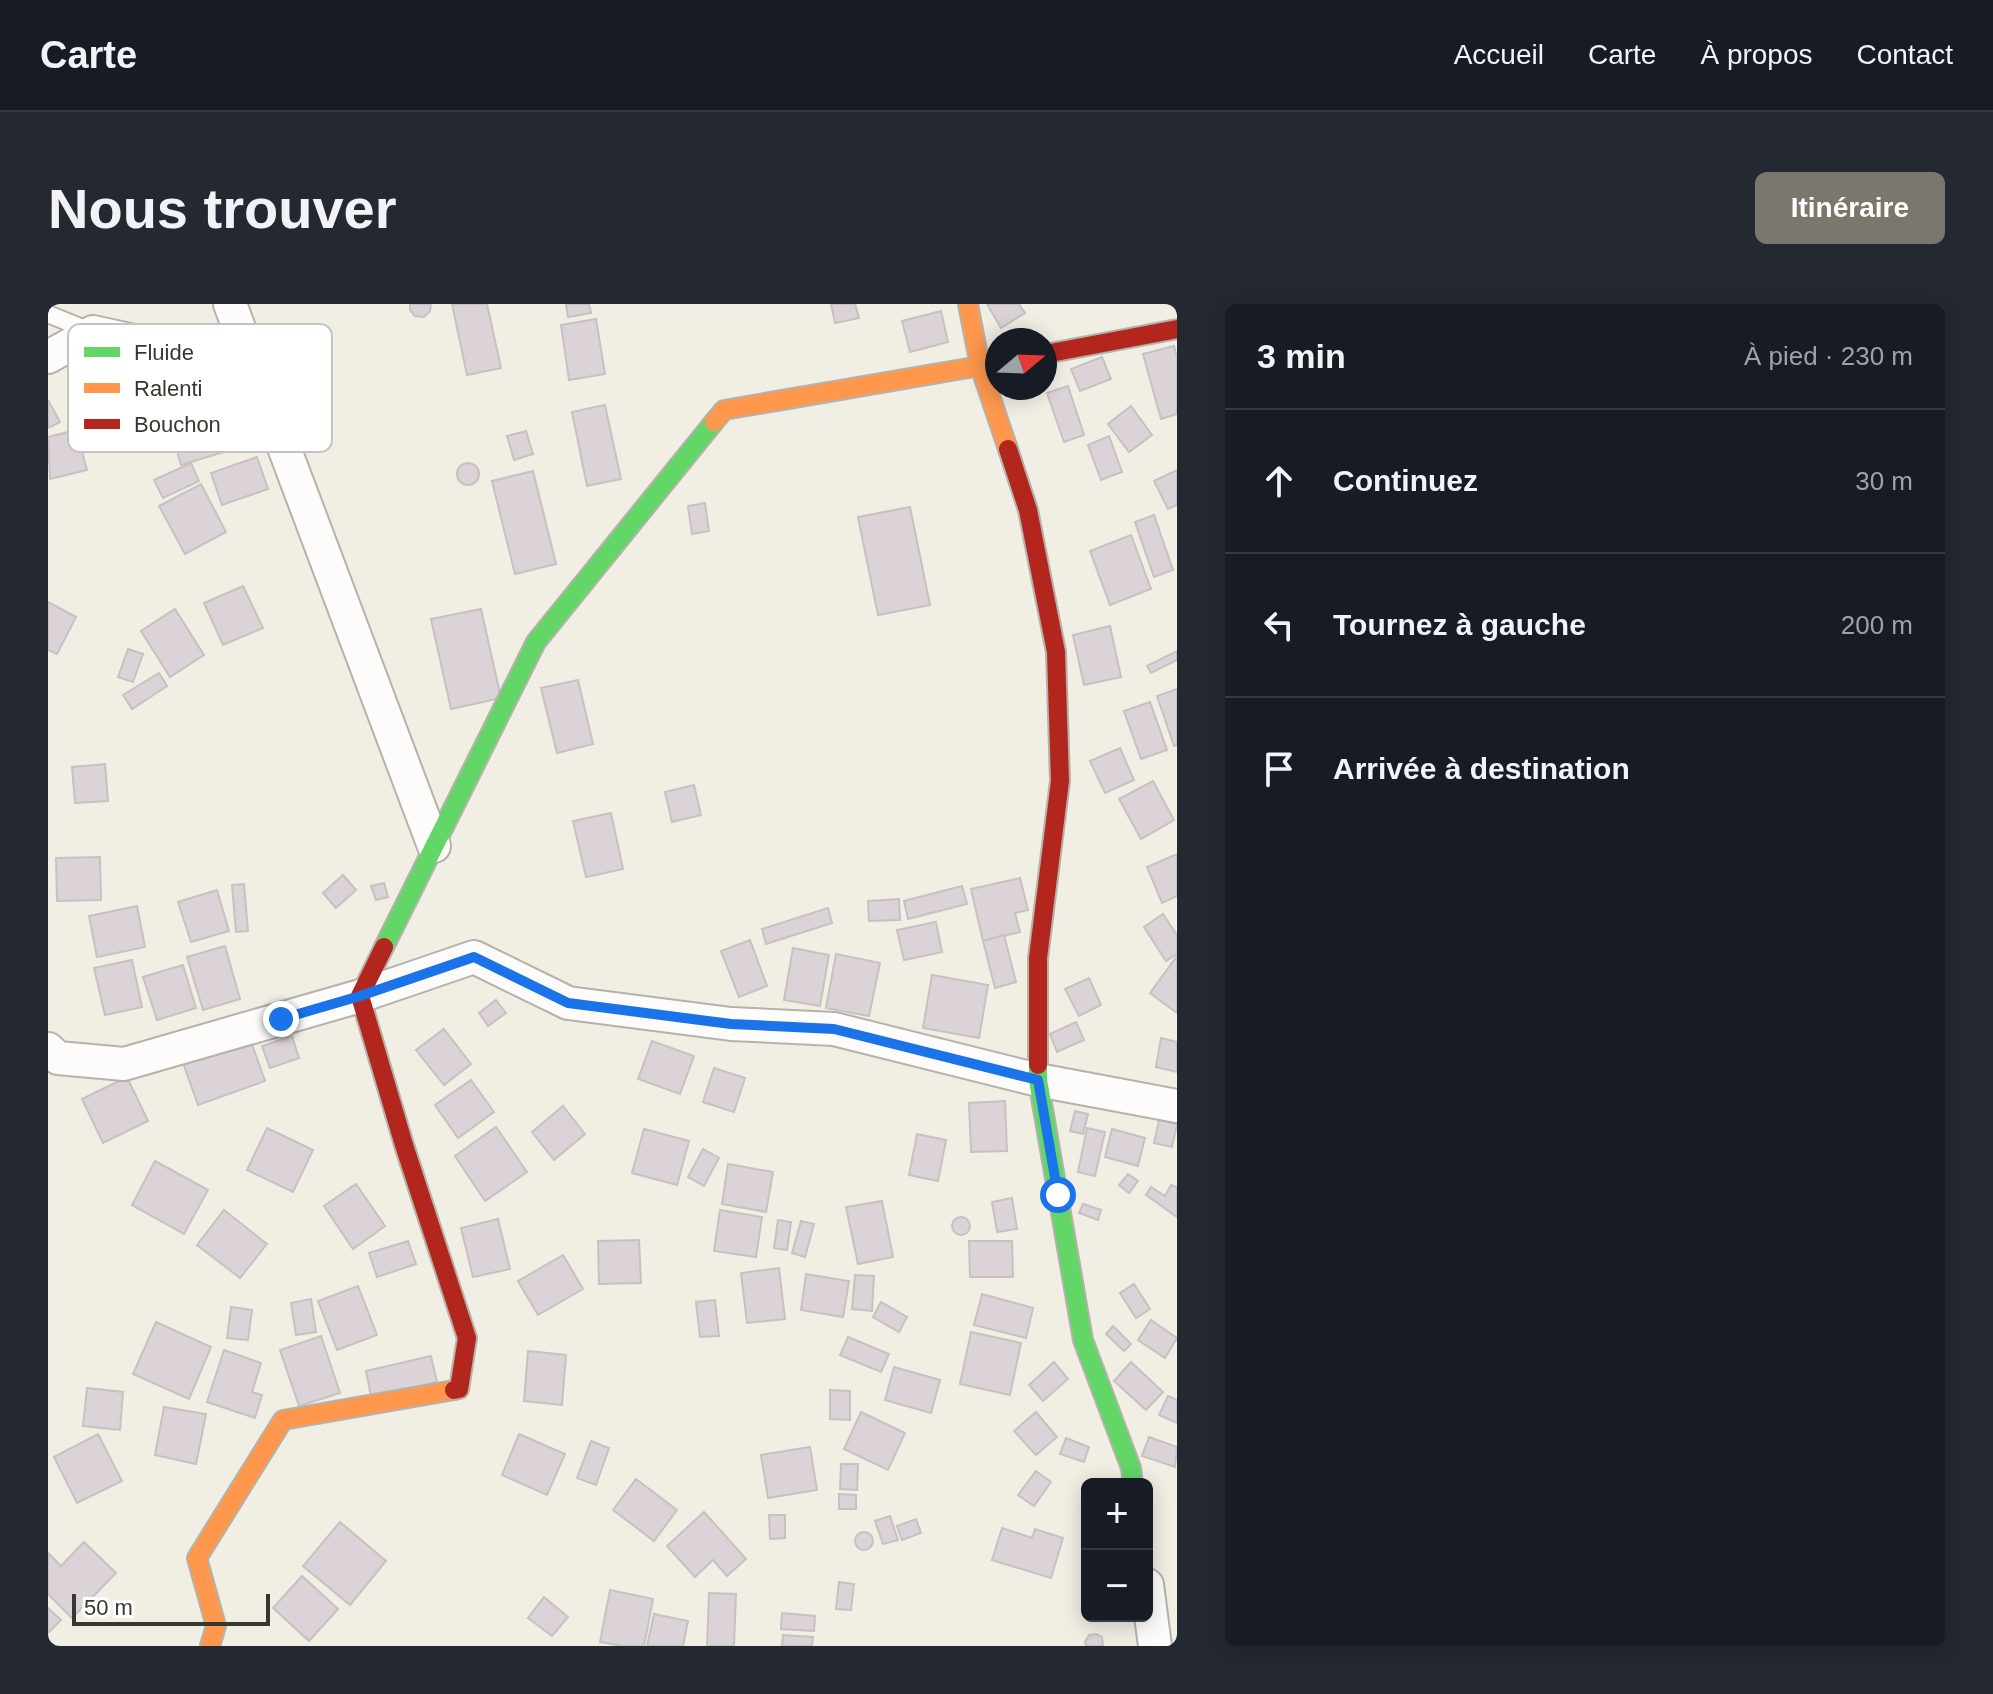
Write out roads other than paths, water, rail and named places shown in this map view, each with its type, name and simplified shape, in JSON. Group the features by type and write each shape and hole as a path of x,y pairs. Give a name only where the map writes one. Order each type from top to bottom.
{"street":[{"path":"230,304 237,324"},
{"path":"968,304 985,355"},
{"path":"1057,352 1177,329"},
{"path":"48,357 68,346"},
{"path":"210,1646 216,1626 197,1558 283,1420 459,1389 467,1338 404,1145 360,996 536,642 724,410 985,365"},
{"path":"998,400 1028,510 1056,652 1060,781 1038,958 1038,1080 1083,1340 1132,1478"},
{"path":"285,452 434,846"},
{"path":"48,1049 58,1058 124,1064 360,996 474,957 568,1003 731,1024 834,1029 1038,1080 1177,1106"},
{"path":"1152,1622 1155,1646"}],"lane":[{"path":"48,314 73,324"}]}
